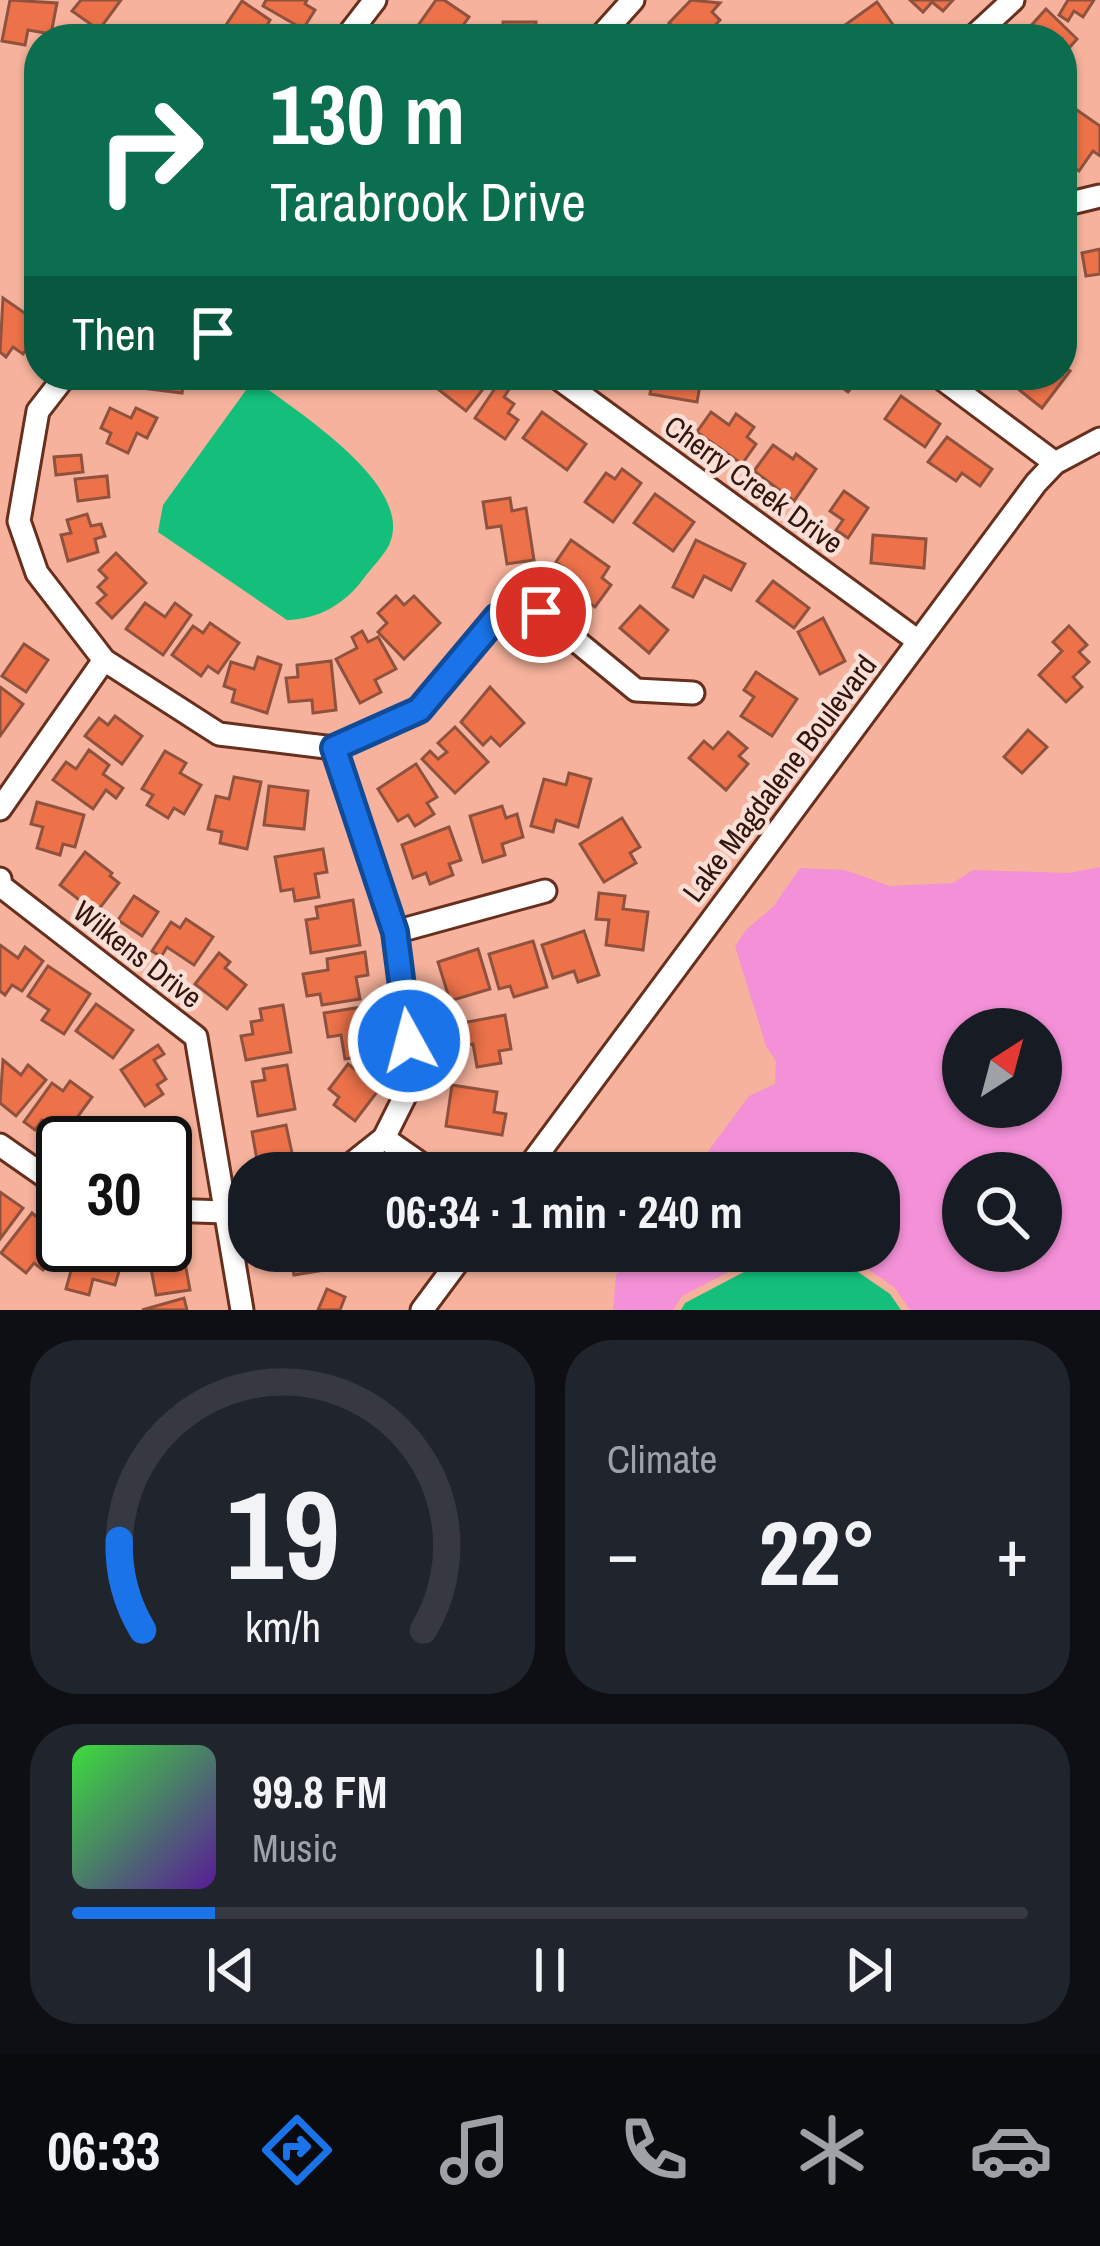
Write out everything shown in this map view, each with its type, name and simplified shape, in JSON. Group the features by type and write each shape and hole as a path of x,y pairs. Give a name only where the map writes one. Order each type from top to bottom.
{"street":[{"path":"356,24 375,0"},
{"path":"611,24 633,0"},
{"path":"987,24 1013,0"},
{"path":"55,390 38,412 10,524 37,573 104,660 219,734 334,748 419,710 497,617 541,612 636,690 692,693"},
{"name":"Cherry Creek Drive","path":"575,390 918,641"},
{"path":"957,390 1055,463"},
{"name":"Lake Magdalene Boulevard","path":"540,1152 1055,463 1100,439"},
{"path":"0,809 104,660"},
{"path":"334,748 395,932 414,1078 384,1138 366,1152"},
{"name":"Wilkens Drive","path":"0,878 1,886 196,1036 228,1168"},
{"path":"395,932 545,891"},
{"path":"384,1138 404,1152"},
{"path":"0,1145 36,1170"},
{"path":"192,1210 228,1209"},
{"name":"Wilkens Drive","path":"240,1272 242,1310"},
{"path":"422,1310 450,1272"}],"shaded area":[{"path":"246,390 269,390 367,471 392,517 391,540 340,602 310,617 287,620 158,532 163,505"},
{"path":"1100,867 1100,1310 910,1310 894,1287 872,1272 900,1272 900,1152 708,1152 749,1096 775,1084 776,1061 766,1046 735,946 773,907 800,868 845,870 890,886 953,883 973,870 1069,873"},
{"path":"728,1272 682,1296 673,1310 613,1310 616,1275"},
{"path":"744,1272 858,1272 890,1294 901,1310 681,1310 685,1303"}],"building":[{"path":"10,0 57,3 53,24 24,24 24,45 2,41"},
{"path":"81,0 121,0 103,24 90,24 72,11"},
{"path":"266,0 307,0 305,4 315,10 306,24 294,24 263,6"},
{"path":"436,0 444,0 469,17 464,24 419,24"},
{"path":"691,0 720,3 712,12 720,20 716,24 669,23"},
{"path":"910,0 953,0 943,11 932,2 923,12"},
{"path":"1068,0 1094,0 1083,17 1074,11 1068,21 1059,15"},
{"path":"242,1 270,20 268,24 227,24"},
{"path":"877,2 892,24 846,24"},
{"path":"1046,9 1062,24 1032,24"},
{"path":"1077,110 1100,126 1100,156 1093,151 1079,171"},
{"path":"1100,249 1100,274 1086,276 1082,253"},
{"path":"3,298 24,313 24,353 13,347 6,357 0,352"},
{"path":"439,390 482,390 466,411"},
{"path":"494,390 509,390 504,397 514,404 508,413 518,420 505,439 475,418"},
{"path":"651,390 699,390 697,402 650,394"},
{"path":"1019,390 1056,390 1042,408"},
{"path":"901,396 940,424 925,447 885,419"},
{"path":"110,408 131,418 136,408 157,418 147,438 137,433 128,453 107,443 111,433 101,428"},
{"path":"542,412 586,444 567,470 523,438"},
{"path":"711,412 729,425 736,414 754,427 747,437 756,444 742,464 697,432"},
{"path":"947,437 992,469 980,486 962,473 956,481 928,462"},
{"path":"773,445 816,469 794,501 754,471"},
{"path":"81,455 83,472 56,475 54,457"},
{"path":"622,469 641,483 613,522 585,502 606,473 615,479"},
{"path":"107,476 109,497 78,501 75,479"},
{"path":"844,491 868,508 848,538 836,530 843,520 830,511"},
{"path":"655,494 694,522 673,551 634,523"},
{"path":"510,498 512,511 526,508 534,560 507,564 501,526 487,528 483,502"},
{"path":"87,514 91,526 101,524 105,536 95,539 98,552 68,561 61,535 71,533 67,520"},
{"path":"873,535 926,539 924,568 871,563"},
{"path":"571,540 609,567 602,578 611,585 595,607 567,587 575,576 556,562"},
{"path":"696,540 745,564 731,590 704,576 693,597 673,587"},
{"path":"116,553 146,583 112,618 97,603 106,595 98,587 107,578 99,570"},
{"path":"773,581 809,608 794,628 757,601"},
{"path":"396,596 404,605 414,596 440,623 404,659 378,632 387,623 378,613"},
{"path":"145,603 165,617 175,603 191,615 163,655 126,629"},
{"path":"640,606 668,630 649,653 620,628"},
{"path":"823,618 845,661 820,674 798,632"},
{"path":"210,623 239,643 218,673 208,666 201,676 172,655 193,626 203,633"},
{"path":"1069,626 1087,645 1079,652 1089,662 1073,677 1082,687 1066,702 1039,675 1062,651 1053,642"},
{"path":"362,631 368,642 378,637 396,669 375,680 381,692 360,703 336,659 357,648 352,637"},
{"path":"24,644 48,660 26,692 2,676"},
{"path":"258,657 281,665 267,713 232,702 235,690 224,686 231,662 254,669"},
{"path":"331,661 336,710 313,713 312,700 289,702 286,678 298,677 297,665"},
{"path":"756,672 797,699 772,736 741,716 754,697 744,690"},
{"path":"0,687 23,704 0,736"},
{"path":"490,687 524,723 500,746 491,737 483,745 461,722"},
{"path":"115,716 142,736 122,764 85,736 99,718 108,725"},
{"path":"455,727 488,762 455,793 422,759 430,751 438,759 447,752 438,743"},
{"path":"1028,730 1047,747 1022,773 1004,757"},
{"path":"728,732 747,748 739,756 748,764 726,790 689,758 704,741 713,749"},
{"path":"89,750 109,765 103,774 123,788 116,798 106,790 93,809 53,780 66,762 76,769"},
{"path":"165,751 186,763 180,773 201,785 184,814 174,808 168,818 147,805 153,795 142,789"},
{"path":"416,764 437,797 427,803 434,814 415,826 408,815 398,821 378,789"},
{"path":"569,773 591,779 578,827 556,820 553,832 531,826 544,779 566,785"},
{"path":"234,777 261,782 247,849 220,843 222,832 208,829 216,796 229,799"},
{"path":"269,786 308,791 304,829 264,825"},
{"path":"37,802 84,815 75,847 63,844 60,855 37,848 43,827 31,824"},
{"path":"502,806 506,818 517,814 523,837 502,844 505,855 483,862 470,816"},
{"path":"622,818 640,847 630,853 636,863 604,882 580,844"},
{"path":"449,827 461,860 449,864 453,875 430,884 426,873 413,878 402,845"},
{"path":"323,849 327,872 315,874 319,897 295,901 293,889 281,891 275,857"},
{"path":"85,852 119,883 96,913 60,885"},
{"path":"599,893 625,896 623,909 648,912 643,950 606,945 609,920 596,919"},
{"path":"134,896 158,912 142,936 118,920"},
{"path":"353,900 360,945 311,953 306,920 318,918 316,907"},
{"path":"186,919 213,937 194,965 167,947 161,957 152,951 171,922 180,928"},
{"path":"584,931 599,975 578,982 574,971 553,978 542,945"},
{"path":"533,941 547,987 514,997 510,986 499,989 489,954"},
{"path":"0,945 18,958 25,947 43,961 22,991 12,985 5,995 0,991"},
{"path":"478,949 490,989 450,1001 438,962"},
{"path":"365,952 368,975 356,977 360,999 322,1005 320,994 307,996 303,974 328,970 327,959"},
{"path":"219,953 230,962 225,968 246,985 227,1009 195,984"},
{"path":"48,966 90,994 64,1034 42,1020 49,1010 28,996"},
{"path":"96,1004 133,1030 113,1058 76,1031"},
{"path":"283,1005 291,1052 246,1060 241,1036 253,1034 251,1022 262,1020 260,1009"},
{"path":"374,1005 380,1041 368,1043 370,1055 345,1059 341,1035 328,1037 324,1013"},
{"path":"505,1015 511,1049 499,1051 501,1063 477,1067 473,1044 460,1046 457,1024"},
{"path":"158,1045 164,1054 154,1060 166,1079 157,1085 163,1094 145,1106 121,1070"},
{"path":"3,1060 21,1075 28,1065 46,1080 16,1116 0,1103"},
{"path":"348,1064 380,1088 355,1121 334,1105 339,1097 329,1089"},
{"path":"287,1065 295,1109 258,1116 252,1082 265,1080 263,1069"},
{"path":"70,1081 92,1097 78,1116 36,1116 35,1130 24,1122 52,1083 63,1091"},
{"path":"452,1085 497,1092 494,1112 506,1114 502,1135 446,1126"},
{"path":"286,1125 292,1152 256,1152 252,1132"},
{"path":"0,1192 23,1208 0,1239"},
{"path":"32,1213 36,1216 36,1265 26,1273 1,1253"},
{"path":"71,1272 119,1272 115,1285 93,1279 89,1295 66,1289"},
{"path":"152,1272 187,1272 190,1290 156,1295"},
{"path":"327,1289 345,1297 340,1310 318,1310"},
{"path":"184,1298 187,1310 142,1310"}],"route":[{"path":"409,1041 395,932 334,748 419,710 497,617 541,612"}]}
